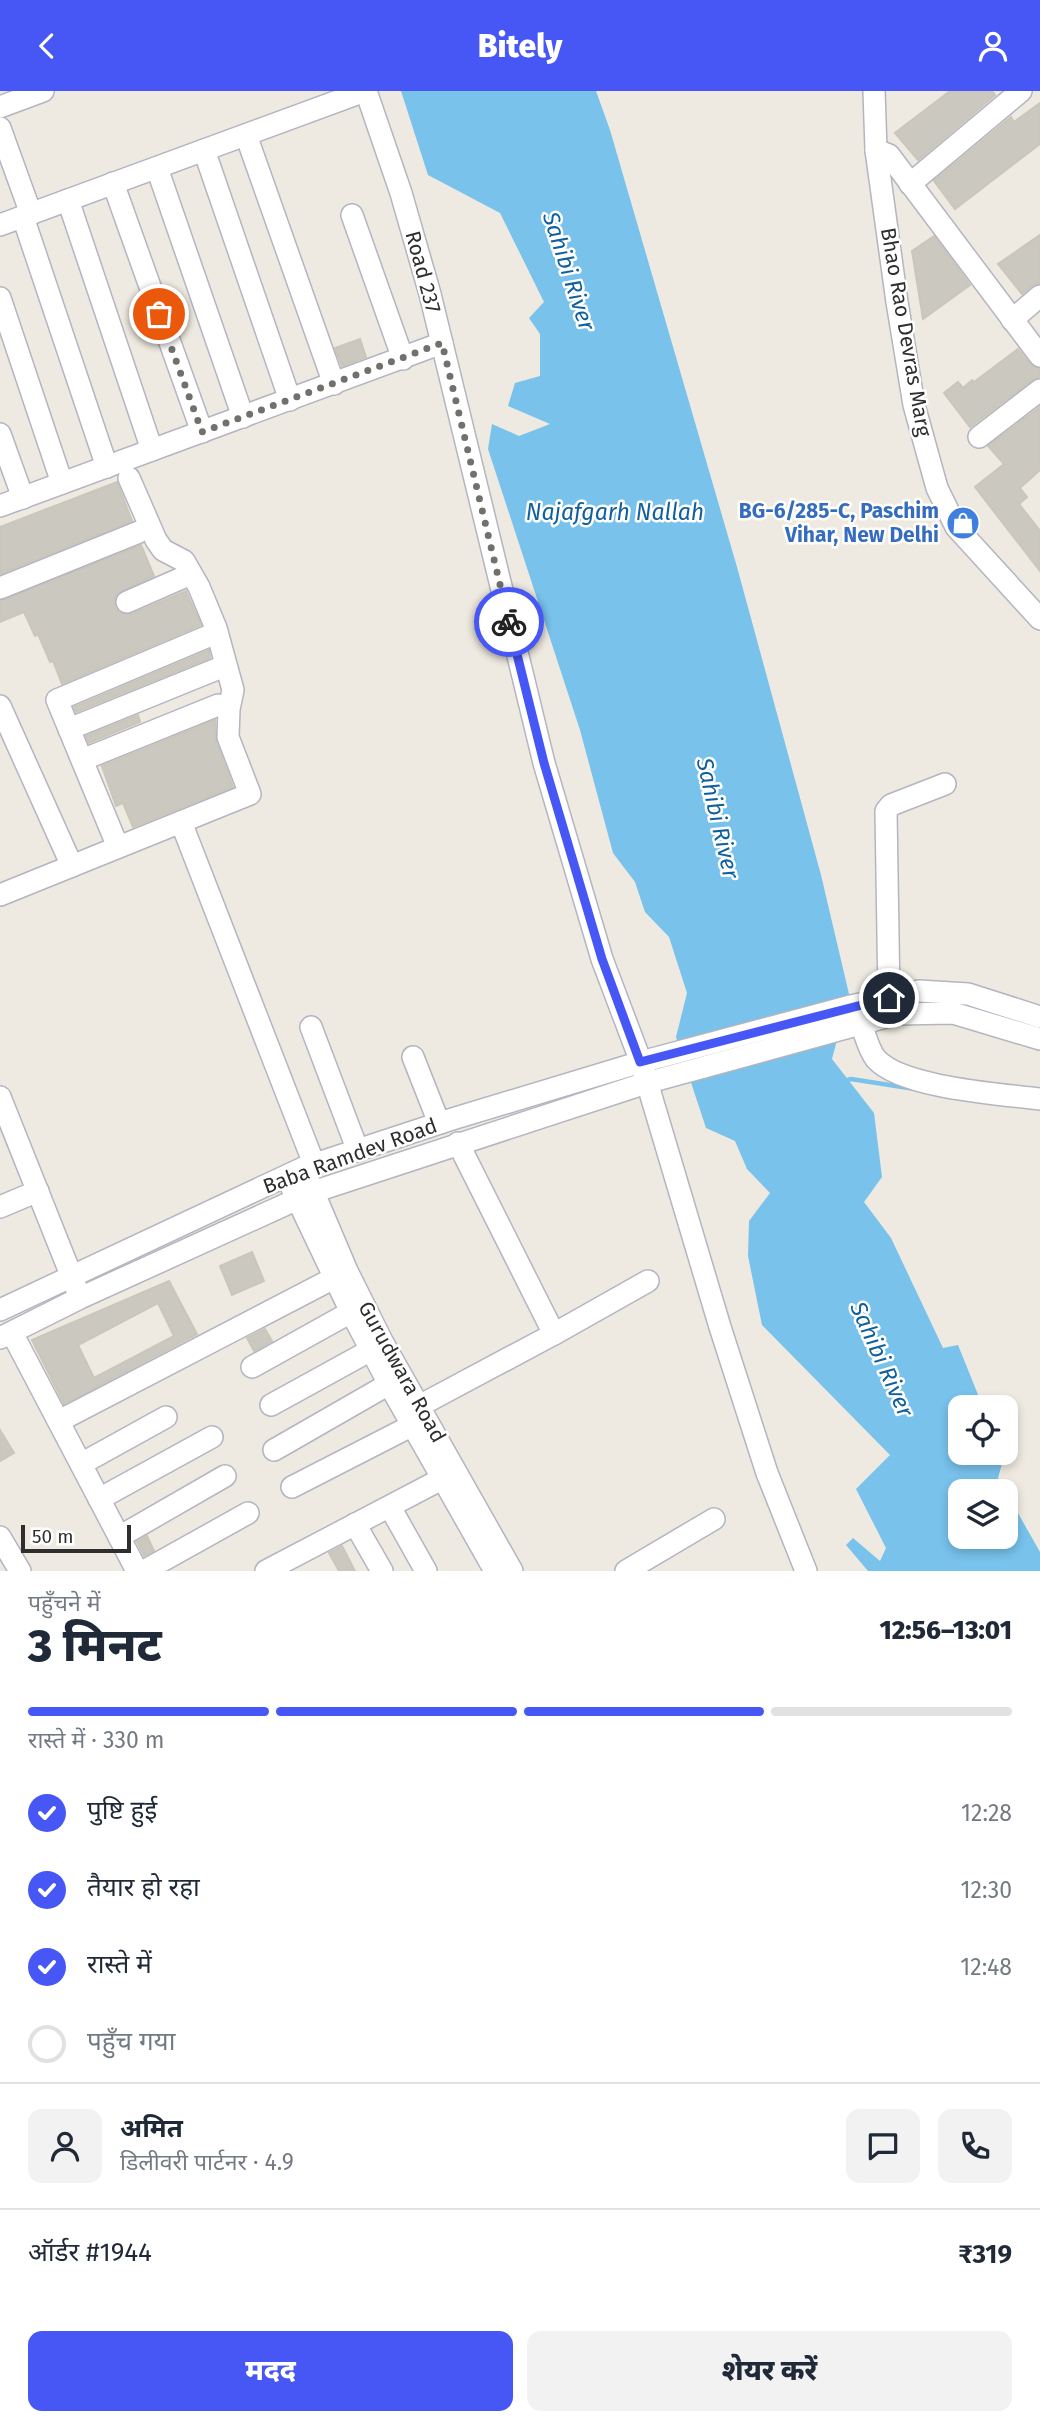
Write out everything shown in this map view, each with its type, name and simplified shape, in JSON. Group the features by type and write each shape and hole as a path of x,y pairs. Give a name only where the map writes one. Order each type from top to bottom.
{"street":[{"path":"0,107 43,91"},
{"path":"0,225 365,91"},
{"name":"Road 237","path":"365,91 401,193 442,343 544,763 602,959 643,1072 763,1461 806,1571"},
{"path":"910,184 1021,91"},
{"name":"Bhao Rao Devras Marg","path":"878,94 876,150 897,302 914,405 937,488 956,527 1040,619"},
{"path":"0,128 107,467"},
{"path":"246,135 334,384"},
{"path":"204,150 290,400"},
{"path":"876,150 889,155 1040,356"},
{"path":"157,167 243,417"},
{"path":"113,183 202,432"},
{"path":"68,200 152,450"},
{"path":"352,215 403,359"},
{"path":"1012,320 1040,296"},
{"path":"0,298 62,483"},
{"path":"0,506 442,343"},
{"path":"979,437 1040,390"},
{"path":"0,434 23,498"},
{"path":"0,895 250,794 228,737 232,680 216,628 184,561 163,550 156,540 129,478"},
{"path":"0,588 139,532"},
{"path":"127,602 191,574"},
{"path":"118,847 57,700 211,635"},
{"path":"69,729 222,667"},
{"path":"82,760 218,705"},
{"path":"0,706 7,741 72,866"},
{"path":"889,998 886,811 891,805 944,785"},
{"name":"Gurudwara Road","path":"181,822 300,1169 305,1196 334,1278 389,1384 416,1416"},
{"path":"858,1017 889,998 919,991 968,994 1040,1017"},
{"path":"858,1017 953,1013 1040,1039"},
{"path":"858,1017 875,1058 890,1070 925,1082 1040,1099"},
{"name":"Baba Ramdev Road","path":"2,1303 72,1277 300,1169 439,1123 858,1017"},
{"path":"311,1027 358,1151"},
{"path":"413,1057 439,1123"},
{"path":"137,1571 58,1422 6,1335 80,1298 305,1196 458,1143 643,1072"},
{"path":"0,1097 80,1298"},
{"path":"458,1143 554,1334"},
{"path":"0,1207 38,1191"},
{"name":"Gurudwara Road","path":"305,1196 364,1305 416,1416 450,1475 512,1571"},
{"path":"58,1422 334,1278"},
{"path":"292,1487 648,1281"},
{"path":"252,1367 351,1312"},
{"path":"271,1405 371,1350"},
{"path":"274,1450 389,1384"},
{"path":"81,1464 166,1417"},
{"path":"99,1499 212,1437"},
{"path":"266,1571 450,1475"},
{"name":"Gurudwara Road","path":"450,1475 487,1568"},
{"path":"119,1537 225,1476"},
{"path":"390,1507 426,1571"},
{"path":"144,1571 248,1513"},
{"path":"626,1571 714,1519"},
{"path":"355,1524 382,1571"},
{"path":"0,1537 20,1571"}],"water":[{"name":"Najafgarh Nallah","path":"401,91 596,91 610,130 737,567 821,875 849,994 832,1059 874,1113 882,1177 864,1202 891,1238 943,1348 958,1345 978,1395 948,1395 948,1465 1002,1465 999,1479 948,1479 948,1549 1018,1549 1018,1513 1040,1552 1040,1571 868,1571 846,1545 853,1538 880,1561 886,1548 856,1489 890,1455 762,1325 748,1256 749,1221 770,1193 747,1169 735,1141 706,1128 676,1037 687,993 669,937 645,912 635,882 613,853 580,730 488,449 492,424 519,436 550,424 508,406 515,383 540,376 540,334 529,318 544,302 500,213 428,175"}],"building":[{"path":"950,91 992,91 995,95 918,160 895,133"},
{"path":"1040,103 1040,144 955,209 934,181 1011,117 1014,122"},
{"path":"1040,235 1040,283 1022,294 998,264"},
{"path":"934,236 970,285 923,319 912,251"},
{"path":"360,339 366,357 342,366 335,348"},
{"path":"1018,349 1030,364 1040,369 1040,377 1032,380 970,427 944,393 958,382 963,388 972,380 974,382"},
{"path":"1040,407 1040,470 1020,488 1027,497 1019,504 1040,531 1040,571 975,487 1004,464 988,446"},
{"path":"117,482 132,521 0,574 0,527"},
{"path":"141,545 154,576 117,594 114,600 115,608 120,613 132,614 186,591 201,625 62,684 53,661 50,662 38,634 35,636 24,612 0,622 0,601"},
{"path":"209,650 210,658 76,712 74,707"},
{"path":"138,715 140,722 89,743 86,736"},
{"path":"215,720 216,741 233,787 133,827 123,803 116,806 102,766"},
{"path":"252,1252 264,1281 232,1295 220,1266"},
{"path":"169,1281 197,1334 64,1404 32,1340","holes":["158,1303 174,1336 94,1378 78,1345"]},
{"path":"265,1329 272,1341 254,1351 247,1338"},
{"path":"0,1430 14,1453 0,1461"},
{"path":"147,1536 154,1551 144,1556 137,1542"},
{"path":"342,1546 355,1571 339,1571 329,1553"}],"waterway":[{"path":"844,1081 851,1079 915,1089"}],"way so far":[{"path":"159,314 202,432 442,343 509,622"}],"place":[{"name":"BG-6/285-C, Paschim Vihar, New Delhi","path":"963,523"}],"route":[{"path":"509,622 544,763 602,959 640,1062 889,998"}],"water label":[{"name":"Sahibi River","path":"569,271"},
{"name":"Sahibi River","path":"718,818"},
{"name":"Sahibi River","path":"882,1359"}]}
